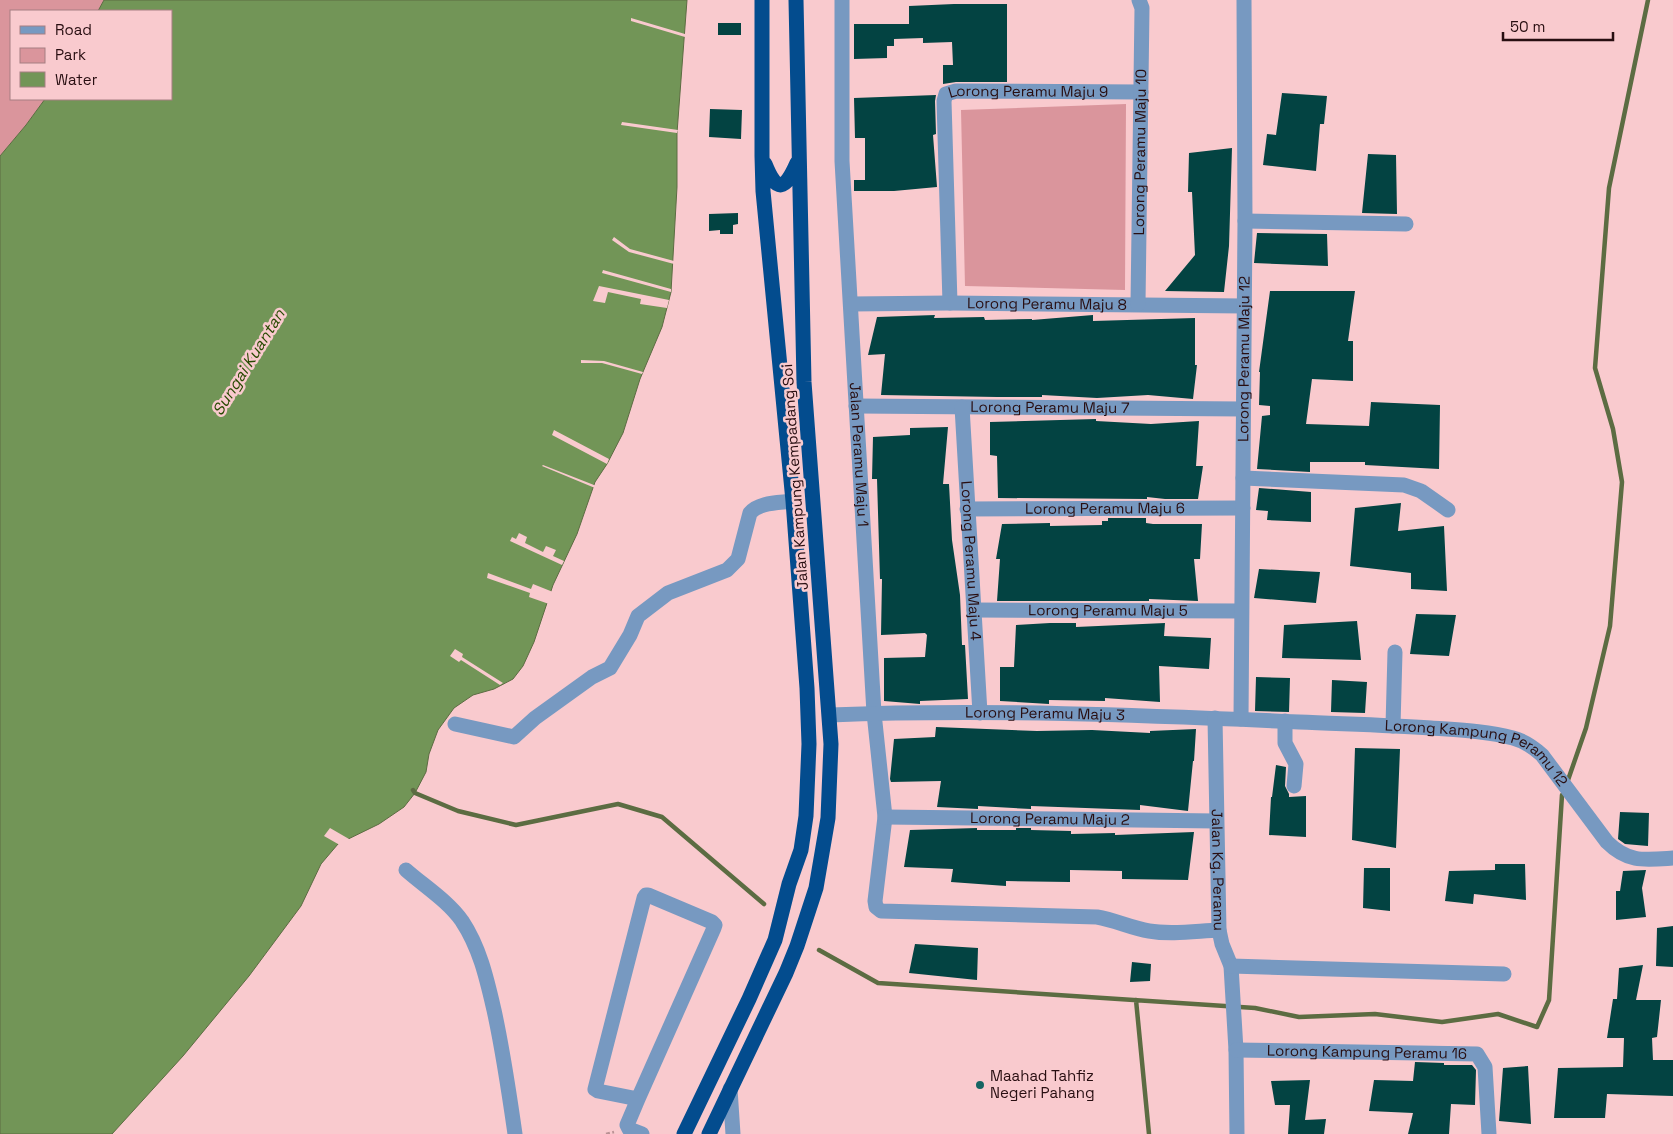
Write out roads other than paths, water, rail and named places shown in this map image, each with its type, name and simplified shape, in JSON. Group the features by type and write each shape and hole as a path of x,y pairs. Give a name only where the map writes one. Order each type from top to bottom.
{"highway":[{"name":"Jalan Kampung Kempadang Soi","path":"684,1134 775,940 789,884 801,850 808,781 807,688 793,501 763,191 762,0"},
{"name":"Jalan Kampung Kempadang Soi","path":"709,1134 797,946 816,888 828,818 831,782 830,715 804,382 796,0"},
{"path":"762,156 772,179 782,185 791,178 800,157"}],"street":[{"name":"Jalan Peramu Maju 1","path":"842,0 842,161 874,713 884,817 876,907 881,911 1097,917 1148,931 1169,933 1219,930"},
{"name":"Lorong Peramu Maju 10","path":"1138,304 1142,8 1139,0"},
{"name":"Lorong Peramu Maju 12","path":"1241,719 1246,221 1244,0"},
{"name":"Lorong Peramu Maju 9","path":"950,302 944,102 946,94 956,91 1141,92"},
{"path":"1246,221 1406,224"},
{"name":"Lorong Peramu Maju 8","path":"851,304 950,302 1244,306"},
{"name":"Lorong Peramu Maju 7","path":"856,406 1244,409"},
{"name":"Lorong Peramu Maju 4","path":"962,407 980,713"},
{"path":"1243,478 1404,485 1421,491 1448,510"},
{"path":"455,724 514,737 535,718 592,677 610,668 630,635 638,616 668,593 727,570 738,559 750,513 754,509 759,506 793,501"},
{"name":"Lorong Peramu Maju 6","path":"967,509 1242,508"},
{"name":"Lorong Peramu Maju 5","path":"974,610 1242,611"},
{"path":"1393,726 1395,652"},
{"name":"Lorong Peramu Maju 3","path":"830,715 980,713 1241,719"},
{"name":"Jalan Kg. Peramu","path":"1215,718 1219,930 1222,944 1231,966 1238,1134"},
{"name":"Lorong Kampung Peramu 12","path":"1241,719 1479,731 1524,741 1542,755 1607,842 1620,853 1635,859 1673,858"},
{"path":"1285,721 1285,743 1296,764 1294,786"},
{"name":"Lorong Peramu Maju 2","path":"884,817 1216,821"},
{"path":"406,870 446,904 462,921 475,945 487,977 504,1054 515,1134"},
{"path":"638,1100 596,1089 644,898 648,895 712,922 715,926 627,1125 630,1129 642,1134"},
{"path":"1231,966 1504,974"},
{"name":"Lorong Kampung Peramu 16","path":"1236,1050 1477,1054 1485,1067 1490,1134"},
{"path":"730,1089 733,1134"}],"water":[{"name":"Sungai Kuantan","path":"104,0 687,0 677,133 677,187 671,292 662,327 640,379 623,433 595,482 577,534 553,585 534,642 523,666 513,679 494,689 473,695 454,708 438,730 429,754 426,772 415,793 404,807 379,824 338,844 321,864 301,906 249,976 183,1056 112,1134 0,1134 0,156 44,100 172,100 172,10 99,10"}],"waterway":[{"path":"1568,780 1586,728 1610,626 1622,482 1613,429 1595,368 1609,188 1648,0"},
{"path":"413,790 415,793 458,811 516,825 618,804 662,817 764,904"},
{"path":"819,950 878,983 1255,1008 1299,1017 1375,1014 1442,1022 1498,1014 1537,1027 1549,1000 1562,795"},
{"path":"1136,1000 1149,1134"}],"place":[{"name":"Maahad Tahfiz Negeri Pahang","path":"980,1085"}]}
